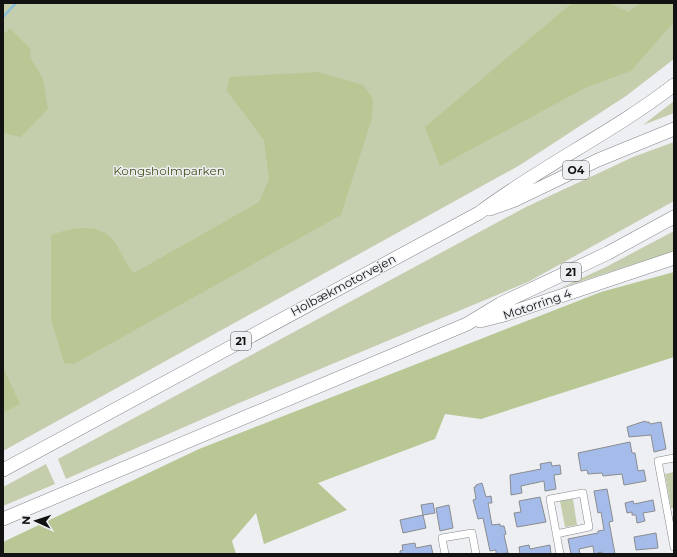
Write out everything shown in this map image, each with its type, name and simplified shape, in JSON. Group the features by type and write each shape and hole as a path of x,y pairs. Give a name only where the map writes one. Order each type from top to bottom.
{"highway":[{"name":"Holbækmotorvejen","path":"3,470 479,212 512,188 618,124 674,86"},
{"name":"O4","path":"479,212 515,200 598,160 674,130"},
{"name":"21","path":"3,519 467,324 500,304 565,275 674,217"},
{"name":"Motorring 4","path":"467,324 504,315 674,258"}],"street":[{"path":"674,458 658,461 671,520 674,547"},
{"path":"556,534 589,527 583,493 550,499 556,534 560,554"},
{"path":"445,554 442,538 472,533 476,554"}],"green space":[{"name":"Kongsholmparken","path":"3,3 674,3 674,59 626,96 520,165 3,451"},
{"path":"572,3 609,3 628,12 641,3 674,3 674,22 631,71 587,87 440,166 425,127"},
{"path":"10,28 31,49 30,57 43,79 48,109 21,137 3,133 3,35"},
{"path":"318,72 363,85 373,99 372,118 341,215 74,364 64,363 51,319 51,235 67,230 83,228 99,230 112,239 134,273 259,202 269,179 264,140 227,91 229,77"},
{"path":"674,101 674,113 643,125"},
{"path":"674,142 674,201 528,282 239,403 66,479 58,459 526,207 633,157"},
{"path":"674,231 674,251 560,288 606,267"},
{"path":"674,272 674,357 481,419 445,414 435,439 318,483 347,510 264,544 256,513 232,541 236,554 3,554 3,542 199,449 601,292"},
{"path":"3,367 20,404 3,413"},
{"path":"46,464 55,484 3,506 3,487"},
{"path":"674,472 674,508 671,508 665,474"},
{"path":"573,499 577,525 565,527 560,501"}],"building":[{"path":"645,421 649,422 650,424 661,422 666,449 654,452 651,435 629,437 627,427"},
{"path":"630,442 632,453 635,453 638,471 644,470 646,481 624,485 622,474 603,476 602,473 588,474 587,470 581,471 578,453"},
{"path":"551,462 552,466 560,465 561,474 554,475 556,489 545,491 544,481 521,486 522,493 511,495 510,475 541,469 540,464"},
{"path":"482,483 486,497 491,496 492,503 488,503 492,525 500,524 500,526 504,526 506,534 504,535 508,553 496,554 496,550 490,551 483,518 478,519 473,500 476,499 474,487"},
{"path":"607,489 613,521 609,522 615,554 602,554 602,552 594,554 593,546 579,549 580,554 571,554 568,539 598,533 598,531 604,530 601,512 598,513 594,491"},
{"path":"540,497 546,522 517,527 514,513 521,512 519,501"},
{"path":"653,500 655,511 643,513 645,521 637,523 636,515 632,515 632,512 627,513 625,503 633,501 634,504"},
{"path":"433,503 435,513 423,515 421,505"},
{"path":"449,505 453,528 440,531 436,508"},
{"path":"423,515 426,528 403,533 400,520"},
{"path":"656,533 658,548 636,550 634,537"},
{"path":"415,543 416,548 431,545 433,554 400,554 400,551 403,550 402,545"},
{"path":"529,545 530,549 550,545 551,554 520,554 519,547"}],"waterway":[{"path":"3,17 16,3"}]}
